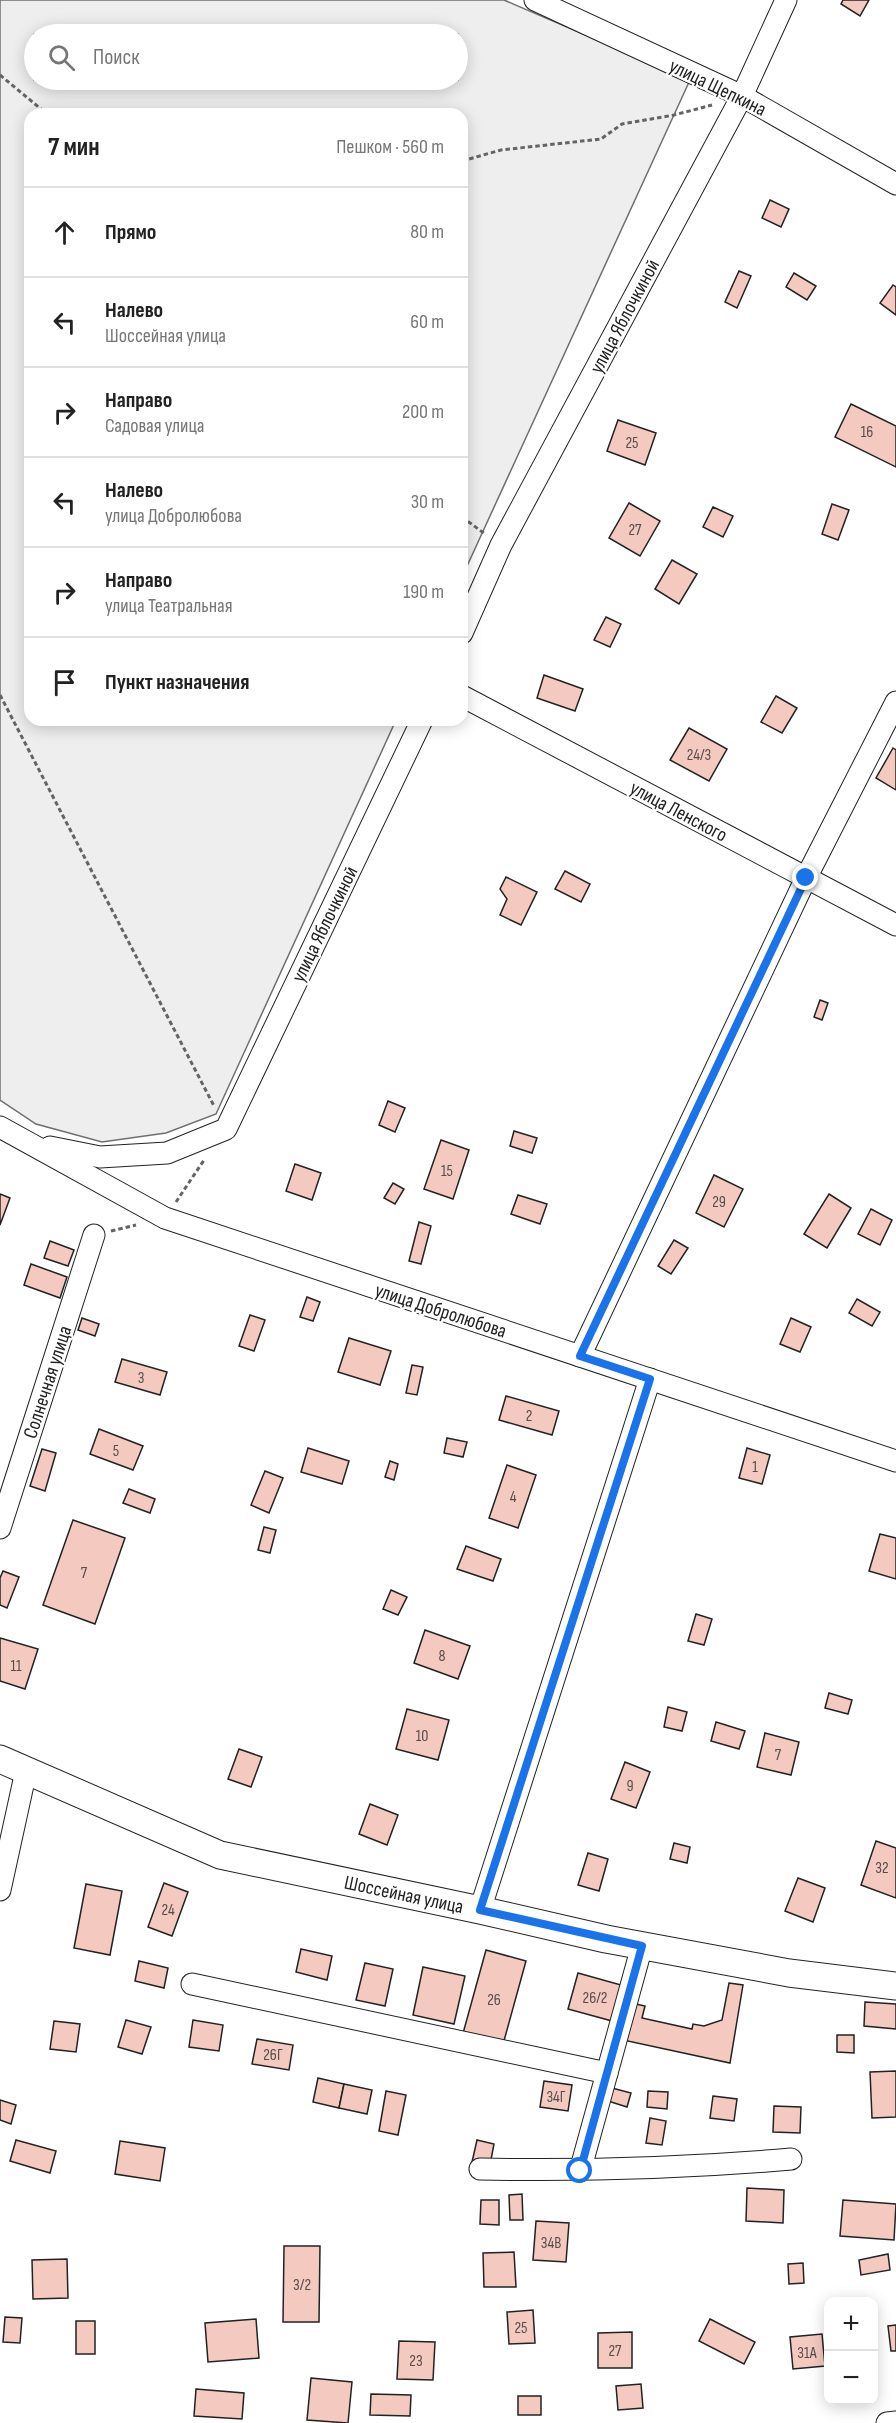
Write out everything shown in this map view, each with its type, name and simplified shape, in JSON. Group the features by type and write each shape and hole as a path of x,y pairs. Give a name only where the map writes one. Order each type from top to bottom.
{"main road":[{"name":"Шоссейная улица","path":"0,1759 220,1855 642,1946 789,1972 896,1986"}],"street":[{"name":"улица Щепкина","path":"535,0 742,96 896,184"},
{"name":"улица Яблочкиной","path":"468,619 501,545 742,96 786,0"},
{"name":"улица Ленского","path":"468,699 896,925"},
{"path":"580,1356 806,878 896,702"},
{"name":"улица Яблочкиной","path":"226,1129 419,726"},
{"name":"улица Добролюбова","path":"0,1127 165,1218 896,1461"},
{"path":"27,1142 100,1157 167,1153 226,1129"},
{"name":"Солнечная улица","path":"0,1528 94,1236"},
{"path":"480,1910 650,1379"},
{"path":"0,1890 26,1771"},
{"path":"580,2171 642,1946"},
{"path":"192,1984 607,2073"},
{"path":"480,2169 580,2171 702,2167 791,2159"},
{"path":"887,2423 896,2422"}],"path":[{"path":"0,75 40,108"},
{"path":"468,159 501,150 601,140 622,124 674,115 742,96"},
{"path":"468,521 501,545"},
{"path":"0,696 226,1129"},
{"path":"94,1236 165,1218 206,1158"}],"shaded area":[{"path":"0,0 504,0 690,80 468,564 468,108 24,108 24,726 393,726 216,1114 166,1133 102,1142 36,1124 0,1100"}],"building":[{"path":"843,0 869,0 860,16 841,4"},
{"path":"770,200 789,209 781,227 762,218"},
{"path":"739,271 751,276 737,308 725,302"},
{"path":"794,273 816,286 807,300 786,287"},
{"path":"893,285 896,287 896,315 880,303"},
{"path":"851,404 896,426 896,467 835,437"},
{"path":"618,420 656,433 645,465 607,451"},
{"path":"629,503 660,521 640,556 609,538"},
{"path":"832,504 849,510 838,540 822,534"},
{"path":"713,507 733,516 723,537 703,527"},
{"path":"672,560 697,574 679,604 655,589"},
{"path":"606,617 621,624 610,647 594,640"},
{"path":"544,675 583,689 575,711 537,698"},
{"path":"776,696 797,708 782,733 761,722"},
{"path":"689,728 727,749 709,781 670,760"},
{"path":"893,748 896,750 896,790 876,778"},
{"path":"565,871 590,884 581,902 555,889"},
{"path":"506,877 537,892 521,925 500,915 507,899 500,889"},
{"path":"820,1000 828,1003 822,1020 814,1017"},
{"path":"388,1101 405,1108 395,1132 379,1125"},
{"path":"514,1131 537,1138 532,1153 510,1146"},
{"path":"441,1140 469,1150 453,1199 424,1189"},
{"path":"295,1164 321,1173 312,1200 286,1191"},
{"path":"714,1175 743,1189 724,1227 696,1213"},
{"path":"393,1183 404,1189 395,1204 384,1198"},
{"path":"0,1194 10,1198 0,1225"},
{"path":"829,1194 851,1208 827,1248 804,1234"},
{"path":"518,1195 547,1204 540,1224 511,1214"},
{"path":"871,1209 892,1220 880,1245 858,1234"},
{"path":"419,1222 431,1226 421,1264 409,1261"},
{"path":"674,1240 688,1248 671,1274 658,1266"},
{"path":"50,1241 74,1250 68,1266 44,1258"},
{"path":"31,1264 67,1277 60,1298 24,1285"},
{"path":"307,1297 320,1302 313,1321 300,1317"},
{"path":"857,1299 880,1312 872,1326 849,1313"},
{"path":"250,1315 265,1320 254,1351 239,1346"},
{"path":"82,1318 99,1324 95,1336 78,1330"},
{"path":"791,1318 811,1327 800,1352 780,1344"},
{"path":"349,1338 391,1351 380,1385 338,1372"},
{"path":"122,1359 167,1372 160,1395 115,1382"},
{"path":"412,1365 423,1367 417,1395 406,1393"},
{"path":"506,1396 559,1411 552,1435 499,1420"},
{"path":"99,1429 143,1446 133,1470 90,1454"},
{"path":"447,1438 467,1442 463,1457 444,1453"},
{"path":"308,1448 349,1461 342,1484 301,1472"},
{"path":"747,1448 770,1455 762,1484 739,1478"},
{"path":"42,1449 56,1453 45,1491 30,1486"},
{"path":"390,1461 398,1464 394,1480 385,1477"},
{"path":"507,1465 536,1475 518,1528 489,1518"},
{"path":"265,1471 283,1478 269,1513 251,1505"},
{"path":"129,1489 155,1499 150,1513 123,1503"},
{"path":"73,1520 125,1538 95,1624 43,1605"},
{"path":"264,1527 276,1530 270,1553 258,1550"},
{"path":"880,1534 896,1538 896,1579 869,1571"},
{"path":"466,1546 501,1559 493,1581 457,1569"},
{"path":"3,1571 19,1577 7,1608 0,1605 0,1578"},
{"path":"391,1590 407,1597 398,1615 383,1609"},
{"path":"696,1614 712,1619 704,1645 688,1641"},
{"path":"425,1630 470,1646 458,1679 414,1663"},
{"path":"0,1638 38,1649 25,1689 0,1681"},
{"path":"829,1693 852,1700 848,1714 825,1708"},
{"path":"668,1707 687,1712 682,1731 664,1727"},
{"path":"407,1709 449,1720 438,1760 396,1749"},
{"path":"716,1722 745,1731 739,1749 711,1741"},
{"path":"765,1733 799,1742 791,1775 757,1767"},
{"path":"239,1749 262,1757 251,1787 228,1779"},
{"path":"625,1762 650,1772 636,1808 611,1799"},
{"path":"370,1804 398,1815 387,1845 359,1834"},
{"path":"876,1841 896,1848 896,1898 861,1885"},
{"path":"674,1843 690,1847 687,1863 670,1859"},
{"path":"588,1853 608,1859 599,1891 578,1885"},
{"path":"798,1878 825,1888 813,1922 785,1911"},
{"path":"164,1883 188,1892 172,1936 148,1927"},
{"path":"86,1884 122,1891 110,1955 74,1948"},
{"path":"301,1949 332,1956 327,1980 296,1972"},
{"path":"486,1950 526,1961 502,2048 462,2037"},
{"path":"139,1961 168,1968 164,1988 135,1981"},
{"path":"365,1963 393,1969 385,2006 356,2000"},
{"path":"423,1967 465,1976 454,2024 413,2015"},
{"path":"578,1973 621,1985 612,2021 568,2009"},
{"path":"729,1983 743,1985 730,2063 623,2040 631,2003 645,2006 642,2018 692,2029 693,2024 704,2026 722,2020"},
{"path":"865,2002 896,2004 896,2029 864,2026"},
{"path":"126,2020 151,2027 142,2054 118,2047"},
{"path":"193,2020 223,2025 219,2051 189,2047"},
{"path":"54,2021 80,2024 76,2052 50,2049"},
{"path":"837,2035 854,2035 854,2053 837,2052"},
{"path":"257,2039 293,2045 289,2070 252,2064"},
{"path":"896,2071 896,2117 872,2118 870,2072"},
{"path":"318,2078 344,2084 339,2108 313,2102"},
{"path":"544,2081 572,2085 568,2111 540,2107"},
{"path":"344,2084 372,2090 367,2114 339,2108"},
{"path":"612,2088 631,2093 627,2107 608,2101"},
{"path":"386,2091 406,2095 398,2135 379,2131"},
{"path":"648,2091 668,2092 667,2109 647,2107"},
{"path":"713,2096 737,2099 734,2121 710,2118"},
{"path":"0,2100 16,2105 11,2124 0,2120"},
{"path":"774,2106 801,2107 800,2133 773,2132"},
{"path":"650,2118 666,2121 662,2145 646,2143"},
{"path":"16,2140 56,2151 50,2173 10,2161"},
{"path":"477,2140 494,2144 490,2165 472,2162"},
{"path":"120,2141 165,2148 160,2181 115,2174"},
{"path":"747,2188 784,2190 783,2223 746,2221"},
{"path":"522,2194 523,2220 510,2220 509,2195"},
{"path":"481,2200 499,2200 499,2225 480,2224"},
{"path":"843,2200 896,2204 894,2240 840,2236"},
{"path":"536,2221 569,2223 566,2262 533,2260"},
{"path":"284,2246 320,2246 319,2322 283,2322"},
{"path":"514,2252 516,2287 484,2287 483,2253"},
{"path":"888,2254 890,2270 861,2275 859,2260"},
{"path":"67,2259 68,2298 33,2299 32,2260"},
{"path":"803,2263 804,2283 789,2284 788,2264"},
{"path":"533,2310 535,2343 509,2344 507,2312"},
{"path":"5,2317 22,2318 20,2343 3,2342"},
{"path":"256,2319 259,2358 208,2362 205,2323"},
{"path":"710,2319 755,2342 744,2364 699,2341"},
{"path":"76,2321 95,2321 95,2354 76,2354"},
{"path":"896,2325 896,2351 891,2351 888,2326"},
{"path":"632,2332 632,2368 598,2368 598,2333"},
{"path":"822,2334 824,2366 793,2369 790,2337"},
{"path":"399,2341 435,2342 433,2380 397,2379"},
{"path":"311,2378 352,2382 348,2423 307,2420"},
{"path":"641,2384 643,2408 618,2410 616,2386"},
{"path":"196,2389 244,2393 242,2419 194,2416"},
{"path":"371,2394 411,2395 410,2416 370,2415"},
{"path":"518,2396 541,2396 541,2415 518,2415"}],"route":[{"path":"580,2171 642,1946 606,1940 480,1910 650,1379 580,1356 806,878"}]}
